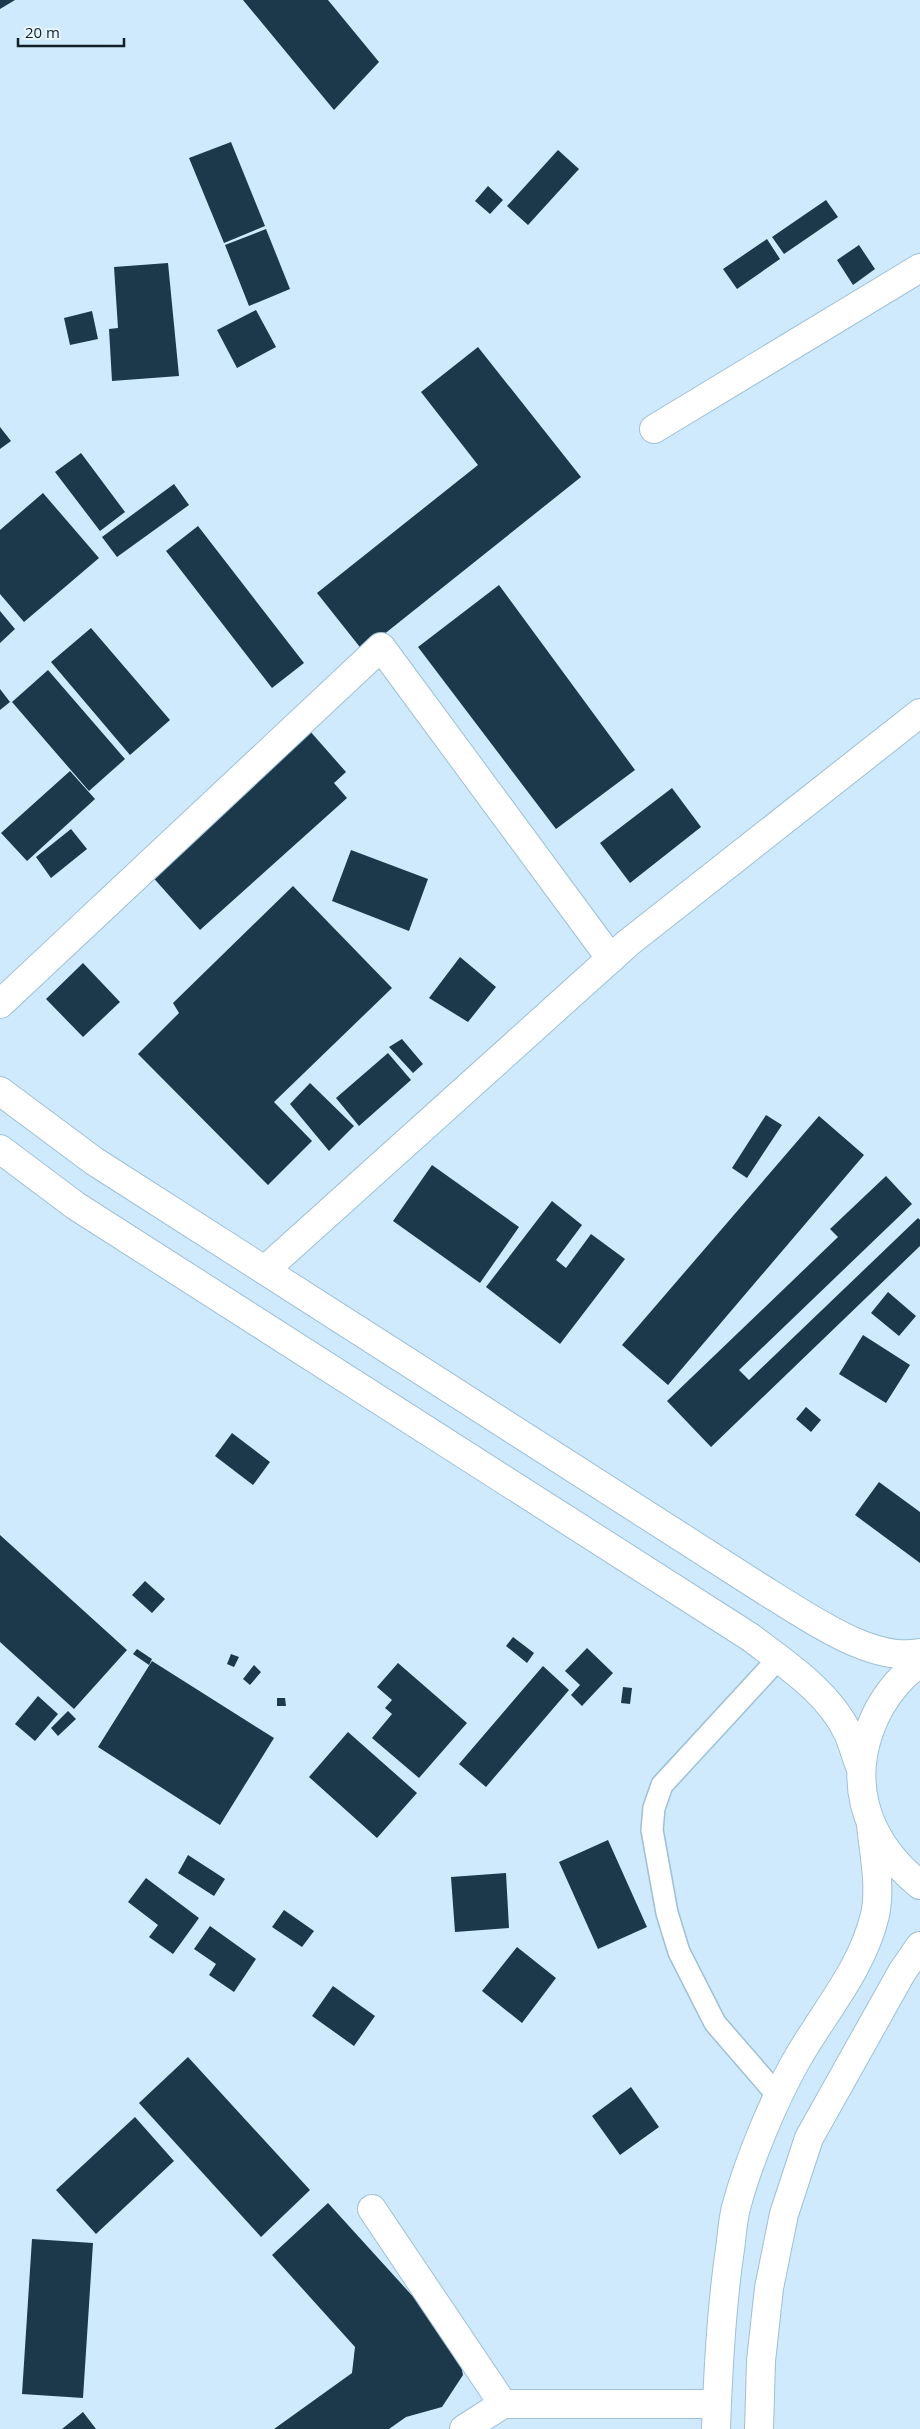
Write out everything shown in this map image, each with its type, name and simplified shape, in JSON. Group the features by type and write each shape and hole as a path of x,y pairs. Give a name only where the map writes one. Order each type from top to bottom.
{"street":[{"path":"654,429 920,268"},
{"path":"0,1004 381,647 611,959"},
{"path":"265,1270 611,959 920,713"},
{"path":"0,1091 94,1161 766,1592 807,1616 880,1651 907,1656 920,1654"},
{"path":"0,1149 76,1206 750,1637 796,1672 829,1705 847,1731 861,1769"},
{"path":"464,2429 503,2404 716,2417 725,2286 736,2204 766,2124 796,2061 840,1993 866,1944 875,1914 877,1880 871,1825 863,1797 861,1769 869,1729 887,1694 920,1664"},
{"path":"871,1825 891,1859 920,1885"},
{"path":"759,2429 760,2370 768,2288 784,2214 792,2189 809,2138 902,1972 920,1946"},
{"path":"372,2209 503,2404"}],"lane":[{"path":"778,1659 662,1785 654,1808 652,1830 667,1913 679,1952 715,2023 779,2097"}],"building":[{"path":"0,0 15,0 0,9"},
{"path":"243,0 328,0 379,62 334,110"},
{"path":"231,142 265,226 224,243 189,158"},
{"path":"558,150 579,169 528,225 507,206"},
{"path":"488,186 503,200 490,214 475,201"},
{"path":"826,200 838,217 784,254 772,237"},
{"path":"266,229 290,289 249,306 225,245"},
{"path":"767,239 780,259 737,289 723,269"},
{"path":"859,245 875,269 853,285 837,260"},
{"path":"168,263 179,376 112,381 109,329 118,328 114,267"},
{"path":"256,310 276,347 237,368 217,330"},
{"path":"92,311 98,339 70,345 64,318"},
{"path":"478,347 581,477 363,651 317,593 478,465 421,392"},
{"path":"0,427 11,441 0,449"},
{"path":"81,453 125,512 100,531 55,472"},
{"path":"174,484 189,505 117,557 102,537"},
{"path":"43,493 99,558 24,622 0,594 0,530"},
{"path":"198,526 304,663 272,688 166,551"},
{"path":"499,585 635,770 556,829 418,647"},
{"path":"0,611 15,629 0,643"},
{"path":"91,628 170,720 130,755 51,662"},
{"path":"48,670 125,759 89,791 12,702"},
{"path":"0,689 10,702 0,710"},
{"path":"309,730 346,772 334,783 347,798 200,930 149,873"},
{"path":"70,771 95,799 27,861 1,833"},
{"path":"672,788 701,827 630,883 600,843"},
{"path":"71,829 87,849 51,878 36,857"},
{"path":"351,850 428,879 409,931 332,901"},
{"path":"293,886 392,988 274,1102 312,1141 268,1185 138,1054 179,1013 173,1003"},
{"path":"460,957 496,987 468,1022 429,998"},
{"path":"83,963 120,1002 83,1037 46,999"},
{"path":"402,1039 423,1064 413,1073 389,1047"},
{"path":"388,1053 411,1080 359,1126 336,1098"},
{"path":"310,1083 354,1126 329,1151 290,1104"},
{"path":"766,1115 782,1125 747,1178 732,1168"},
{"path":"819,1116 864,1155 668,1385 622,1345"},
{"path":"432,1165 519,1227 480,1283 393,1221"},
{"path":"886,1176 912,1204 739,1370 749,1380 918,1218 920,1220 920,1246 711,1447 667,1401 838,1237 830,1229"},
{"path":"552,1201 582,1225 556,1260 566,1268 591,1234 625,1259 560,1344 486,1287"},
{"path":"888,1292 916,1316 899,1336 871,1313"},
{"path":"863,1335 910,1365 886,1403 839,1374"},
{"path":"806,1407 821,1420 811,1432 796,1419"},
{"path":"232,1433 270,1462 253,1485 215,1456"},
{"path":"879,1482 920,1512 920,1563 855,1515"},
{"path":"0,1535 127,1650 74,1709 0,1642"},
{"path":"145,1581 165,1599 152,1613 132,1595"},
{"path":"513,1637 534,1653 527,1663 506,1646"},
{"path":"587,1648 613,1673 582,1706 571,1695 580,1685 565,1671"},
{"path":"137,1649 152,1659 149,1665 133,1654"},
{"path":"231,1654 239,1657 234,1667 227,1664"},
{"path":"152,1661 274,1738 220,1825 98,1747"},
{"path":"398,1663 467,1723 419,1778 372,1738 392,1714 385,1708 392,1700 377,1687"},
{"path":"254,1665 261,1672 250,1685 243,1679"},
{"path":"543,1666 569,1690 486,1787 459,1764"},
{"path":"623,1687 632,1688 630,1704 621,1703"},
{"path":"38,1696 58,1714 35,1741 15,1724"},
{"path":"277,1698 285,1698 286,1706 277,1706"},
{"path":"68,1711 76,1719 58,1736 51,1728"},
{"path":"348,1732 417,1793 377,1838 309,1777"},
{"path":"608,1840 647,1927 598,1949 559,1862"},
{"path":"188,1855 225,1879 214,1896 178,1873"},
{"path":"506,1873 509,1928 455,1932 451,1877"},
{"path":"146,1878 199,1918 173,1954 149,1937 158,1925 128,1902"},
{"path":"284,1910 314,1931 302,1947 272,1927"},
{"path":"210,1926 256,1959 234,1992 209,1975 216,1964 194,1949"},
{"path":"517,1947 556,1978 522,2023 482,1991"},
{"path":"333,1986 375,2016 354,2046 312,2016"},
{"path":"188,2057 310,2190 261,2237 139,2103"},
{"path":"631,2087 659,2127 620,2155 592,2116"},
{"path":"135,2117 174,2161 96,2234 56,2190"},
{"path":"328,2203 457,2345 463,2375 442,2407 406,2417 389,2429 274,2429 352,2373 355,2347 272,2255"},
{"path":"32,2239 93,2243 83,2398 22,2394"},
{"path":"83,2412 96,2429 62,2429"}]}
